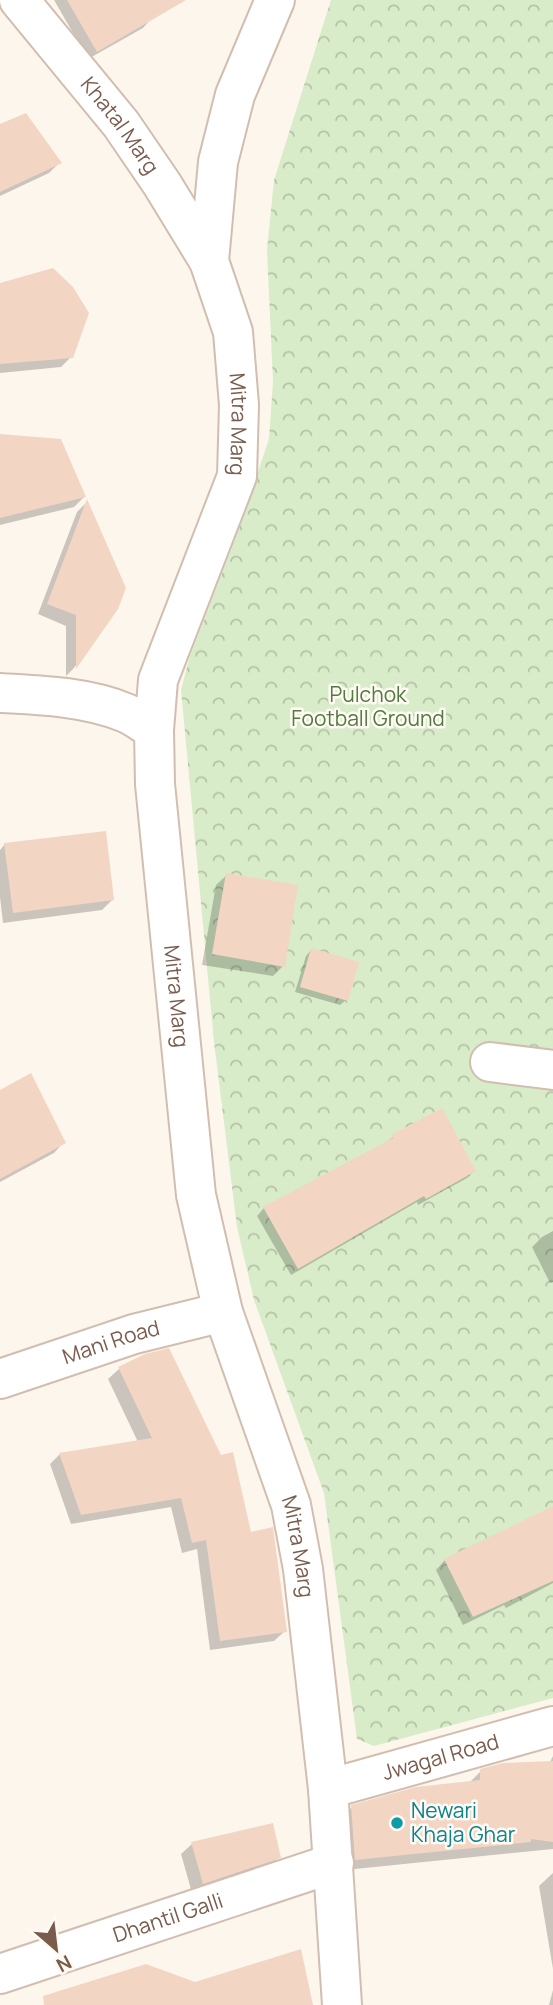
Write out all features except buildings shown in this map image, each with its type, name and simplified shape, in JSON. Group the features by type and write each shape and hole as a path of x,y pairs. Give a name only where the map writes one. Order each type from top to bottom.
{"street":[{"name":"Khatal Marg","path":"19,0 121,124 209,261"},
{"name":"Mitra Marg","path":"275,0 235,95 218,162 209,261 233,332 239,405 237,476 158,680 154,730 155,784 196,1195 223,1312 291,1505 303,1569 328,1789 342,2005"},
{"path":"0,693 88,703 126,713 154,730"},
{"path":"490,1062 553,1070"},
{"name":"Mani Road","path":"0,1379 134,1334 223,1312"},
{"name":"Jwagal Road","path":"328,1789 553,1726"},
{"name":"Dhantil Galli","path":"0,1974 334,1863"}],"green space":[{"name":"Pulchok Football Ground","path":"331,0 553,0 553,1698 374,1746 357,1739 324,1493 254,1300 237,1227 214,1042 181,690 190,656 237,534 269,439 273,382 267,250 274,180"}],"place":[{"name":"Newari Khaja Ghar","path":"397,1823"}]}
